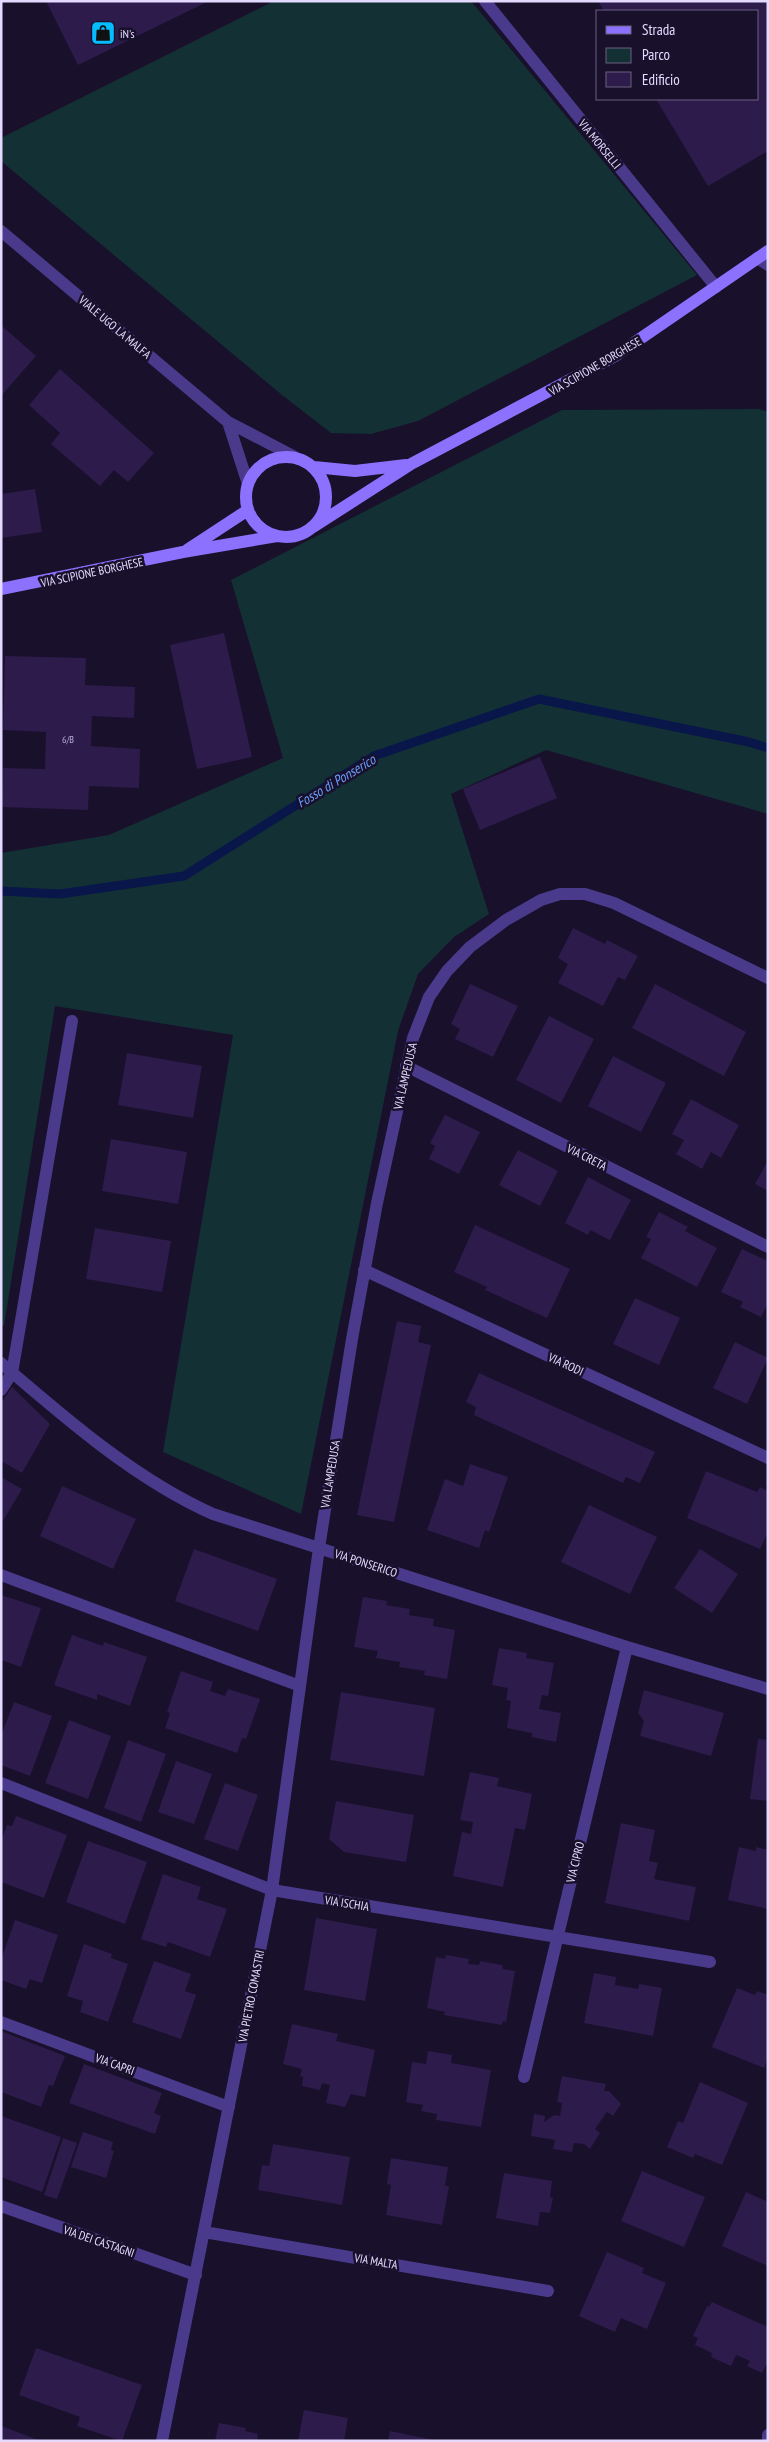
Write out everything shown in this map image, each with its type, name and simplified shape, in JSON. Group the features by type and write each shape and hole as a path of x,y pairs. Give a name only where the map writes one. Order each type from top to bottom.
{"main road":[{"name":"VIA SCIPIONE BORGHESE","path":"313,527 411,464 615,356 716,287 764,258"},
{"path":"283,456 294,457 314,468 322,478 326,491 326,504 321,516 313,527 296,535 277,536 265,531 255,522 248,510 246,497 248,484 261,465 283,456"},
{"name":"VIA SCIPIONE BORGHESE","path":"314,468 355,471 411,464"},
{"name":"VIA SCIPIONE BORGHESE","path":"183,552 248,510"},
{"name":"VIA SCIPIONE BORGHESE","path":"1,589 183,552 277,536"}],"street":[{"name":"VIA MORSELLI","path":"484,1 716,287"},
{"name":"VIALE UGO LA MALFA","path":"1,231 228,422 294,457"},
{"path":"228,422 248,484"},
{"name":"VIA LAMPEDUSA","path":"319,1548 364,1270 406,1066 413,1038 429,997 454,963 470,947 506,920 541,900 560,894 585,894 603,898 768,978"},
{"path":"1,1390 12,1373 72,1020"},
{"name":"VIA CRETA","path":"406,1066 768,1247"},
{"name":"VIA RODI","path":"364,1270 768,1458"},
{"name":"VIA PONSERICO","path":"1,1364 91,1436 174,1494 198,1508 228,1520 627,1647 768,1689"},
{"name":"VIA PIETRO COMASTRI","path":"162,2441 272,1890 319,1548"},
{"path":"1,1576 300,1686"},
{"name":"VIA CIPRO","path":"524,2077 627,1647"},
{"name":"VIA ISCHIA","path":"1,1783 272,1890 710,1962"},
{"name":"VIA CAPRI","path":"1,2022 229,2107"},
{"name":"VIA DEI CASTAGNI","path":"1,2206 196,2275"},
{"name":"VIA MALTA","path":"204,2232 548,2291"}],"green space":[{"path":"274,1 471,1 697,275 418,421 371,434 331,433 282,395 1,161 1,138"},
{"path":"759,409 768,412 768,814 546,750 451,794 489,914 454,937 418,974 398,1031 301,1514 163,1452 233,1035 55,1006 4,1326 1,1324 1,853 109,835 283,758 231,580 562,410"}],"building":[{"name":"iN's","path":"46,1 209,1 78,65"},
{"path":"598,1 768,1 768,151 708,186 657,100 759,100 759,10 603,10"},
{"path":"1,325 36,356 1,396"},
{"path":"60,369 154,453 128,482 114,470 100,486 51,444 60,433 29,405"},
{"path":"35,489 42,532 1,538 1,494"},
{"path":"224,633 252,757 197,769 170,645"},
{"path":"5,656 86,658 85,685 135,687 134,718 92,716 91,746 140,749 139,788 89,786 88,810 2,807 3,768 45,769 46,732 3,730"},
{"path":"540,757 557,798 480,830 463,789"},
{"path":"573,928 605,944 607,940 638,956 625,980 618,977 603,1006 558,983 568,964 558,958"},
{"path":"470,984 518,1006 493,1057 455,1039 460,1029 451,1024"},
{"path":"655,984 746,1032 724,1076 632,1028"},
{"path":"549,1016 594,1039 561,1103 516,1080"},
{"path":"127,1053 202,1066 193,1118 118,1105"},
{"path":"613,1056 666,1083 641,1132 588,1106"},
{"path":"691,1099 739,1125 721,1158 711,1152 702,1169 676,1154 684,1140 672,1134"},
{"path":"445,1115 480,1132 459,1174 429,1159 435,1146 430,1143"},
{"path":"111,1139 187,1152 178,1204 102,1191"},
{"path":"518,1150 558,1171 540,1206 499,1185"},
{"path":"768,1160 768,1191 755,1184"},
{"path":"588,1177 631,1200 610,1240 590,1230 588,1235 565,1223"},
{"path":"659,1212 688,1227 685,1231 717,1248 697,1287 641,1258 651,1239 646,1237"},
{"path":"475,1225 570,1269 547,1318 485,1290 487,1287 454,1272"},
{"path":"95,1228 171,1241 162,1292 86,1279"},
{"path":"742,1249 768,1261 768,1303 761,1317 740,1307 743,1302 721,1292"},
{"path":"635,1298 680,1318 659,1365 613,1344"},
{"path":"397,1321 421,1326 418,1342 431,1345 394,1522 357,1515"},
{"path":"735,1342 768,1358 747,1404 713,1388"},
{"path":"479,1373 655,1452 640,1483 626,1477 623,1483 474,1415 476,1407 466,1402"},
{"path":"12,1387 50,1424 22,1473 1,1461 1,1403"},
{"path":"470,1464 508,1477 489,1532 485,1530 479,1548 427,1530 445,1479 463,1486"},
{"path":"706,1471 757,1492 760,1487 768,1491 768,1532 760,1549 687,1518"},
{"path":"1,1477 22,1489 1,1524"},
{"path":"62,1486 136,1519 113,1569 40,1536"},
{"path":"589,1505 657,1537 630,1594 561,1562"},
{"path":"194,1549 277,1579 258,1631 175,1601"},
{"path":"700,1549 738,1574 712,1613 674,1588"},
{"path":"1,1595 41,1608 21,1667 1,1660"},
{"path":"363,1597 387,1601 386,1605 410,1609 409,1615 434,1619 433,1626 455,1630 447,1679 424,1675 425,1671 399,1667 400,1662 376,1658 378,1651 354,1647"},
{"path":"72,1635 103,1646 104,1642 147,1657 130,1706 97,1694 97,1700 54,1685"},
{"path":"499,1648 527,1653 526,1658 554,1663 548,1696 542,1695 539,1709 561,1713 556,1742 532,1737 532,1733 507,1728 511,1701 506,1700 508,1688 492,1685"},
{"path":"181,1671 213,1682 210,1691 225,1696 228,1689 260,1699 246,1739 242,1738 237,1753 165,1728 170,1713 167,1712"},
{"path":"644,1690 724,1713 711,1756 640,1736 644,1721 638,1713"},
{"path":"341,1692 435,1708 424,1776 330,1760"},
{"path":"14,1702 52,1716 30,1776 1,1765 1,1736"},
{"path":"69,1720 111,1736 88,1799 45,1783"},
{"path":"758,1739 768,1740 768,1801 750,1799"},
{"path":"128,1740 166,1754 141,1822 104,1808"},
{"path":"176,1761 212,1774 194,1824 158,1812"},
{"path":"470,1772 499,1778 497,1786 532,1794 525,1830 515,1828 503,1887 453,1876 462,1832 471,1834 473,1822 460,1820"},
{"path":"225,1783 258,1795 238,1851 204,1839"},
{"path":"336,1801 414,1815 406,1862 344,1852 329,1839"},
{"path":"16,1816 67,1835 44,1898 1,1882 1,1841 7,1825 12,1826"},
{"path":"621,1823 655,1830 649,1861 658,1863 654,1879 696,1887 689,1921 605,1903"},
{"path":"88,1841 147,1862 125,1924 66,1902"},
{"path":"739,1847 756,1851 756,1847 768,1850 768,1909 728,1900"},
{"path":"163,1874 201,1887 197,1899 227,1909 210,1957 168,1942 166,1947 141,1939"},
{"path":"316,1918 377,1929 365,2001 304,1990"},
{"path":"15,1920 58,1935 42,1983 30,1979 26,1989 1,1980 1,1960"},
{"path":"84,1944 112,1954 111,1958 128,1964 108,2022 80,2012 83,2001 67,1996"},
{"path":"446,1955 469,1959 468,1964 479,1965 480,1961 502,1965 503,1969 515,1971 506,2022 503,2021 502,2025 444,2015 445,2012 427,2008 436,1957 445,1959"},
{"path":"154,1961 191,1974 185,1991 196,1995 181,2039 132,2022"},
{"path":"594,1973 616,1977 615,1985 638,1989 639,1984 662,1988 653,2036 584,2023"},
{"path":"737,1988 755,1995 757,1991 768,1995 768,2058 764,2068 712,2047"},
{"path":"292,2024 338,2034 336,2041 375,2050 365,2097 351,2094 345,2107 326,2103 330,2085 322,2083 320,2090 302,2086 303,2077 300,2076 302,2069 283,2064"},
{"path":"1,2031 65,2056 53,2086 49,2085 41,2107 1,2092"},
{"path":"428,2051 452,2055 451,2063 491,2070 481,2127 436,2120 437,2114 421,2111 423,2105 406,2102 412,2062 426,2064"},
{"path":"84,2064 162,2093 154,2113 161,2116 155,2134 69,2103"},
{"path":"562,2076 606,2084 604,2091 609,2091 621,2104 613,2116 607,2112 595,2129 600,2133 590,2149 584,2144 574,2143 572,2152 553,2149 555,2140 531,2136 534,2114 545,2116 544,2122 554,2115 560,2116 562,2103 557,2102"},
{"path":"700,2082 748,2103 722,2165 695,2154 693,2158 667,2147 678,2121 683,2123"},
{"path":"1,2116 61,2137 42,2192 1,2177"},
{"path":"83,2132 113,2142 111,2150 114,2151 106,2178 71,2167"},
{"path":"63,2138 77,2143 57,2199 44,2195"},
{"path":"273,2144 350,2157 342,2205 258,2190 262,2165 269,2166"},
{"path":"391,2158 448,2167 445,2186 449,2186 442,2225 386,2215 391,2185 387,2184"},
{"path":"642,2171 705,2197 684,2247 621,2221"},
{"path":"504,2173 552,2181 550,2197 553,2198 550,2213 540,2212 538,2226 496,2218"},
{"path":"746,2192 768,2202 768,2266 722,2246"},
{"path":"607,2252 644,2268 642,2273 666,2283 647,2329 621,2318 615,2332 579,2316"},
{"path":"712,2302 768,2327 768,2361 762,2373 747,2366 750,2361 736,2355 731,2366 711,2357 712,2353 695,2345 698,2338 693,2336 707,2306 709,2307"},
{"path":"36,2348 142,2385 122,2441 77,2426 80,2417 19,2395"},
{"path":"304,2410 348,2418 344,2441 298,2441"},
{"path":"219,2423 246,2428 245,2431 258,2434 257,2441 215,2441"},
{"path":"1,2426 41,2441 1,2441"},
{"path":"390,2431 434,2440 434,2441 388,2441"}],"waterway":[{"name":"Fosso di Ponserico","path":"1,891 60,894 184,876 374,756 539,699 749,742 768,748"}],"place":[{"name":"iN's","path":"103,33"}]}
